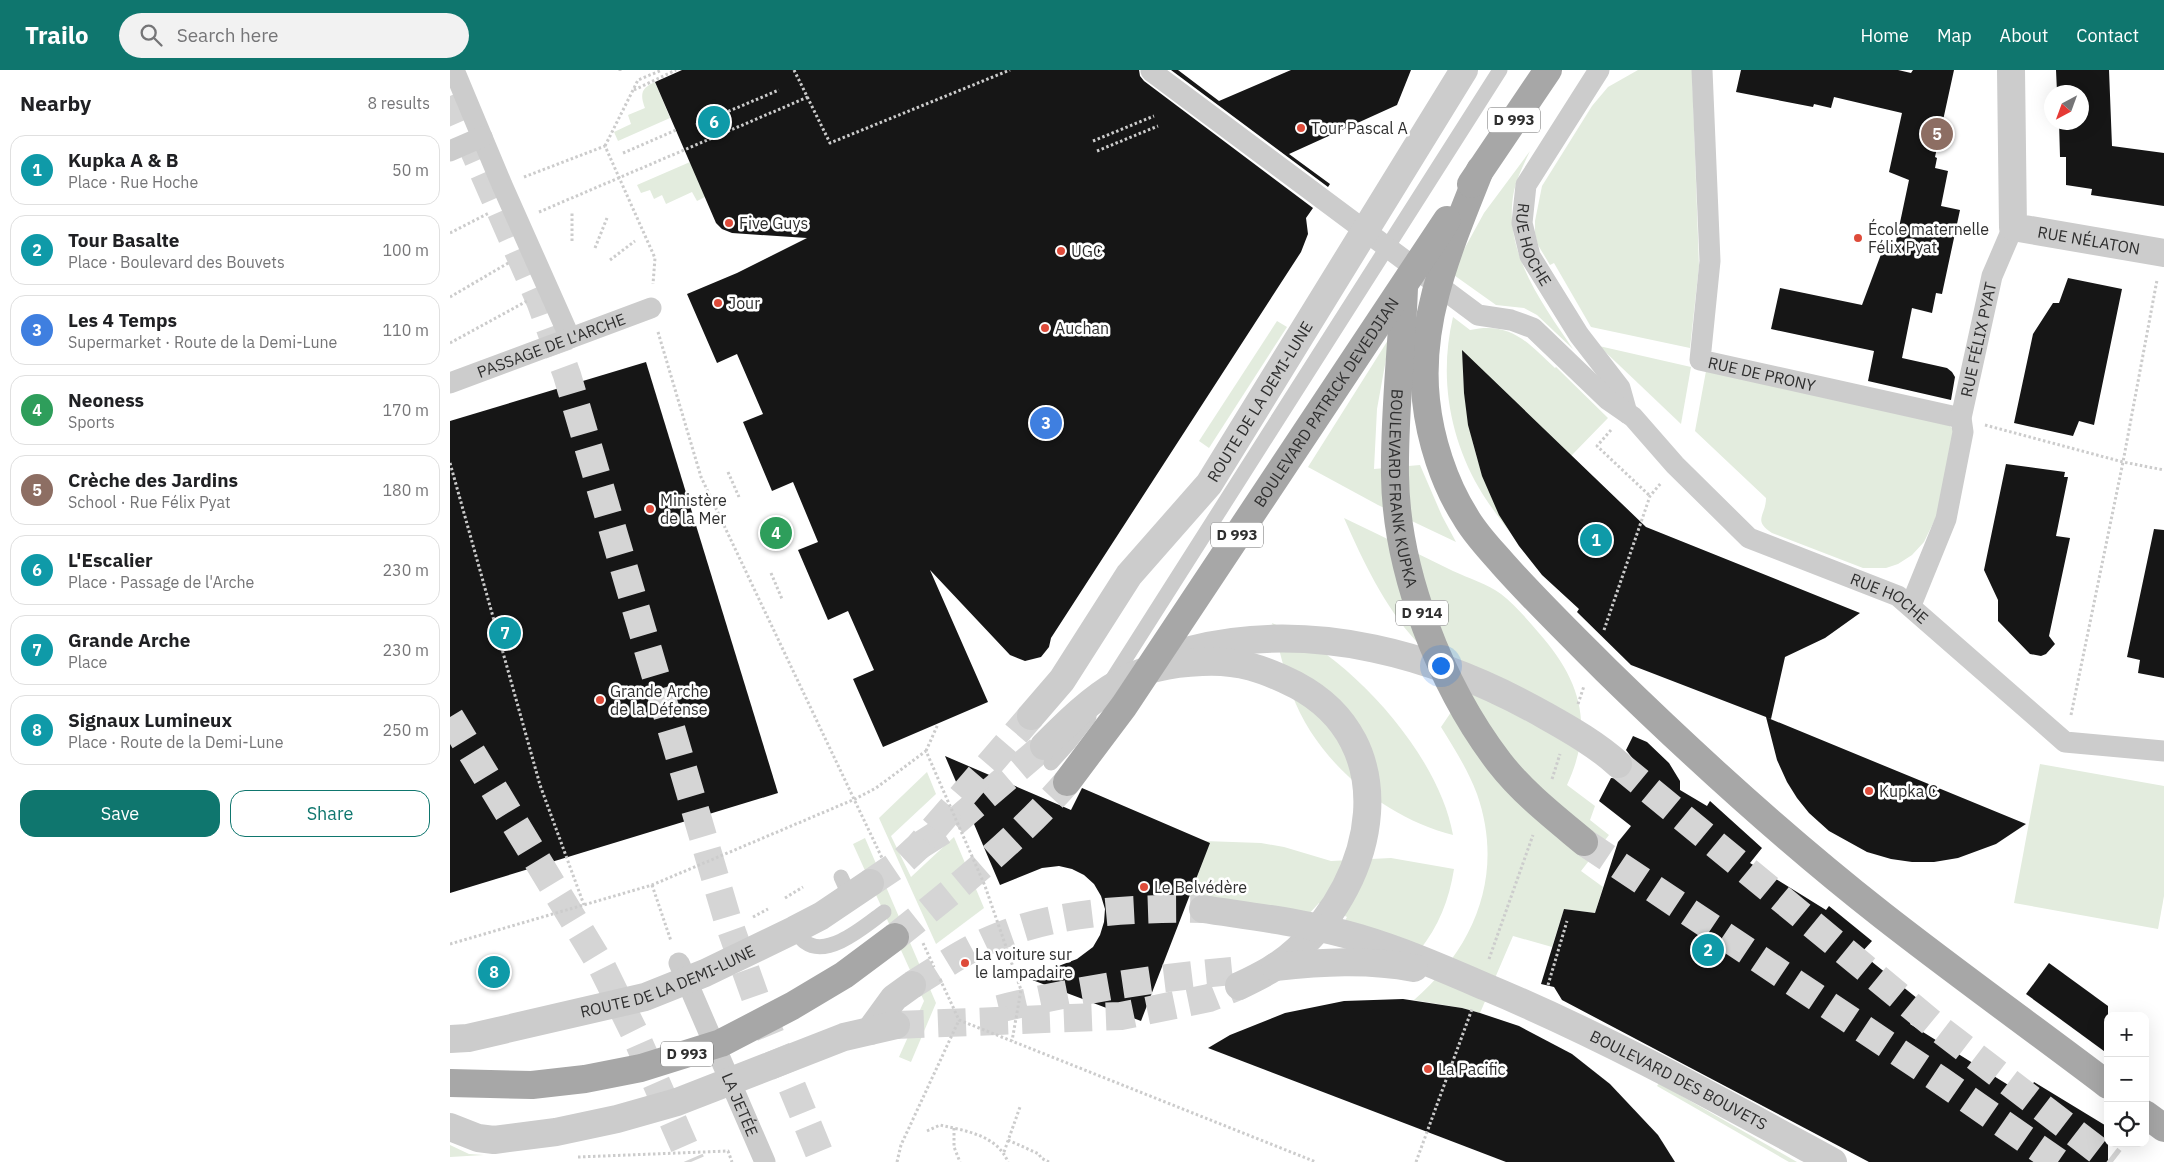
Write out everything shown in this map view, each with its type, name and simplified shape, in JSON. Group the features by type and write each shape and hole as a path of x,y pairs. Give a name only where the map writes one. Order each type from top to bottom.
{"main road":[{"name":"BOULEVARD PATRICK DEVEDJIAN","path":"1054,764 1124,706 1548,70"},
{"path":"1480,170 1446,256 1435,291 1428,328 1425,375 1426,402 1443,471 1453,495 1466,518 1485,543 1552,617 1711,771 1880,913 2104,1082"},
{"name":"BOULEVARD FRANK KUPKA","path":"1404,287 1395,476 1404,549 1430,638 1444,673 1470,720 1500,763 1539,805 1584,842"},
{"name":"D 993","path":"450,1083 532,1085 585,1079 641,1068 721,1043 792,1006 844,975 895,938"},
{"path":"2149,1117 2164,1128"}],"street":[{"path":"454,70 502,185 570,338"},
{"name":"ROUTE DE LA DEMI-LUNE","path":"1031,716 1062,680 1129,575 1208,484 1464,70"},
{"name":"RUE HOCHE","path":"1599,70 1526,185 1522,223 1530,256 1579,335 1620,388 1627,413"},
{"name":"RUE DE PRONY","path":"1702,70 1710,261 1700,360 1961,418"},
{"name":"RUE FÉLIX PYAT","path":"1911,605 1946,519 1963,432 1961,418 1992,276 2013,227 2011,70"},
{"name":"RUE HOCHE","path":"1151,71 1478,315 1511,320 1533,328 1606,399 1633,417 1675,465 1749,538 1898,596 1911,605 2065,742"},
{"path":"450,151 482,137"},
{"name":"RUE NÉLATON","path":"2013,227 2163,253"},
{"name":"PASSAGE DE L'ARCHE","path":"450,383 651,308"},
{"path":"1054,764 1087,706 1120,682 1150,665 1171,656 1200,654 1289,638 1381,649 1415,659 1520,701 1570,730 1618,764"},
{"path":"1200,654 1262,669 1320,700 1352,738 1365,773 1369,805 1365,838 1354,872 1332,910 1317,930 1292,955 1263,974 1236,978 1316,963 1372,963 1411,968 1455,978 1523,1002"},
{"path":"2065,742 2164,751"},
{"name":"ROUTE DE LA DEMI-LUNE","path":"450,1039 468,1038 645,997 706,973 794,930 854,886"},
{"path":"1204,909 1286,922 1357,937 1411,954 1523,1002"},
{"name":"LA JETÉE","path":"679,963 764,1162"},
{"path":"870,1031 894,998 912,985"},
{"name":"BOULEVARD DES BOUVETS","path":"1523,1002 1626,1051 1833,1162"},
{"path":"450,1127 478,1138 494,1140 556,1132 617,1119 677,1102 844,1037 896,1025"}],"lane":[{"path":"1054,764 1084,723 1237,485 1500,70"},
{"path":"1320,199 1364,233"},
{"path":"794,930 805,942 813,945 830,945 853,934 884,912"}],"path":[{"path":"502,185 605,146 638,80 662,70"},
{"path":"632,91 676,70"},
{"path":"794,70 830,143 1010,70"},
{"path":"696,125 778,90"},
{"path":"519,222 808,97"},
{"path":"1093,141 1154,116"},
{"path":"1097,151 1158,126"},
{"path":"623,153 676,130"},
{"path":"605,146 655,258 651,308 701,477 855,799"},
{"path":"572,212 572,241"},
{"path":"450,233 489,213"},
{"path":"595,248 607,218"},
{"path":"610,260 635,241"},
{"path":"2065,742 2123,462 2163,253"},
{"path":"450,297 515,259"},
{"path":"450,343 527,300"},
{"path":"1961,418 2123,462 2164,470"},
{"path":"1597,446 1650,496 1666,478"},
{"path":"450,463 540,785 584,905"},
{"path":"728,472 739,497"},
{"path":"771,573 782,599"},
{"path":"450,944 652,885 855,799 876,788 926,751 938,724"},
{"path":"926,751 985,886 1020,990 1012,1041"},
{"path":"652,885 679,963"},
{"path":"785,898 803,887"},
{"path":"751,918 768,909"},
{"path":"1548,985 1567,921"},
{"path":"1416,1162 1473,1004"},
{"path":"897,1162 901,1145 959,1020 1316,1162"},
{"path":"1004,1152 1020,1107"},
{"path":"927,1131 940,1125 987,1138 1004,1152 1008,1162"},
{"path":"954,1128 954,1147 960,1162"},
{"path":"1008,1140 1039,1154 1041,1158 1049,1162"},
{"path":"622,1156 728,1151 732,1162"}],"shaded area":[{"path":"1638,70 1692,70 1699,266 1690,348 1591,327 1554,263 1550,265 1538,245 1535,233 1535,221 1542,186 1592,106 1608,87"},
{"path":"655,82 670,118 618,141 614,132 631,124 628,115 645,108 642,99 644,89"},
{"path":"1530,151 1514,191 1512,213 1514,234 1519,255 1537,294 1573,349 1537,315 1524,308 1496,305 1451,273 1484,213"},
{"path":"690,162 705,197 697,201 692,192 666,204 662,195 654,199 650,190 641,193 637,185"},
{"path":"1453,317 1470,330 1497,329 1508,331 1518,336 1556,367 1608,418 1571,456 1463,352 1465,400 1474,446 1480,468 1498,512 1510,533 1479,488 1460,448 1454,427 1447,383 1449,339"},
{"path":"1277,321 1287,327 1209,448 1199,441"},
{"path":"1390,337 1377,409 1374,469 1420,465 1442,516 1456,542 1378,505 1308,467"},
{"path":"1599,346 1691,367 1681,424"},
{"path":"1706,371 1949,425 1954,430 1938,513 1924,542 1912,555 1898,564 1886,568 1863,568 1766,529 1761,521 1761,517 1766,498 1695,431"},
{"path":"1344,518 1496,590 1521,612 1552,650 1564,667 1573,685 1579,704 1580,742 1576,763 1567,785 1595,806 1590,820 1609,835 1581,871 1603,887 1595,913 1564,909 1552,947 1513,936 1480,1013 1414,1000 1454,957 1468,933 1479,907 1485,880 1488,852 1485,824 1477,794 1456,751 1441,727 1468,687 1441,665 1404,627 1384,598"},
{"path":"1272,623 1301,637 1330,657 1359,682 1386,710 1410,740 1430,772 1444,804 1453,835 1428,827 1379,801 1336,764 1318,742 1303,719 1289,685"},
{"path":"2040,764 2164,786 2164,896 2158,929 2014,903"},
{"path":"927,772 936,794 891,836 911,877 954,837 984,908 936,944 879,818"},
{"path":"865,838 936,1003 911,1062 899,1057 924,1001 853,844"},
{"path":"1204,841 1261,843 1284,847 1331,861 1391,858 1454,869 1449,891 1438,922 1419,951 1342,926 1347,917 1319,903 1306,917 1225,899 1189,897"},
{"path":"1659,1083 1797,1162 1789,1162 1657,1086"},
{"path":"450,1145 469,1154 484,1155 450,1157"}],"building":[{"path":"682,70 1139,70 1140,76 1144,81 1313,208 1306,218 1308,234 1301,252 1051,638 1049,647 1041,657 1025,661 1010,655 930,570 988,702 883,747 853,679 874,670 848,611 828,620 798,550 818,542 793,482 772,491 743,422 763,414 737,354 717,363 687,294 737,273 807,238 732,233 722,229 716,223 655,82"},
{"name":"Tour Pascal A","path":"1171,70 1178,70 1219,101 1291,70 1411,70 1397,105 1289,154 1330,184 1328,187"},
{"path":"1741,70 1898,70 1911,73 1913,70 1954,70 1935,157 1937,158 1935,168 1948,171 1941,206 1960,210 1942,294 1936,293 1932,313 1912,308 1902,358 1947,368 1952,372 1955,377 1951,400 1868,381 1874,351 1771,329 1780,288 1862,305 1883,249 1894,251 1909,180 1889,172 1902,113 1834,97 1831,108 1814,104 1813,107 1736,92"},
{"path":"2056,70 2109,70 2112,146 2164,153 2164,206 2091,195 2092,189 2066,185 2066,157 2060,157 2059,130 2089,130 2089,85 2057,85"},
{"path":"2068,278 2122,289 2094,425 2079,421 2073,436 2014,423 2033,334 2053,303 2059,303"},
{"path":"1462,350 1646,527 1860,613 1825,638 1785,657 1771,719 1768,718 2026,824 1996,844 1958,858 1934,862 1912,862 1891,859 1867,852 1829,831 1809,813 1797,798 1777,760 1766,717 1631,665 1577,612 1579,609 1542,575 1519,546 1499,515 1482,476 1468,425"},
{"name":"Grande Arche de la Défense","path":"646,362 778,793 450,893 450,421"},
{"path":"2006,464 2065,472 2064,477 2068,477 2056,536 2070,538 2049,636 2055,644 2046,654 2041,656 2030,654 1998,621 1998,600 1984,570"},
{"path":"2154,529 2164,530 2164,678 2138,673 2140,660 2127,657"},
{"path":"1633,736 1647,742 1669,763 1680,781 1680,790 1707,806 1710,801 1762,848 1750,863 1826,910 1829,906 1872,941 1861,953 1923,1003 1910,1024 2026,1096 2034,1082 2104,1125 2104,1147 2108,1147 2108,1162 1869,1162 1562,1000 1554,987 1541,984 1564,909 1595,913 1618,842 1631,826 1599,801 1611,778 1623,779 1630,774 1633,759 1626,750"},
{"name":"Le Belvédère","path":"945,756 1071,810 1082,788 1210,843 1141,1021 1027,978 1077,959 1093,947 1100,935 1104,922 1105,909 1101,896 1094,884 1084,875 1072,869 1059,866 1042,868 1000,885"},
{"path":"2049,963 2108,1006 2108,1012 2104,1012 2104,1051 2026,994"},
{"name":"La Pacific","path":"1403,999 1462,1008 1480,1013 1519,1026 1572,1054 1610,1084 1658,1135 1675,1162 1506,1162 1208,1048 1230,1035 1285,1013 1344,1001"}],"tunnel":[{"path":"450,96 540,301 567,375 727,918 757,1002 823,1162"},
{"path":"870,883 904,860 919,846 1031,716"},
{"path":"450,717 601,965 635,1034 691,1162"},
{"path":"919,846 949,827 1044,746"},
{"path":"1618,764 1933,1024 2113,1162"},
{"path":"895,937 1006,844 1067,782"},
{"path":"1584,842 1940,1080 2058,1162"},
{"path":"912,985 951,960 992,939 1043,922 1096,913 1150,909 1203,909"},
{"path":"999,1009 1115,986 1232,971"},
{"path":"896,1025 1121,1016 1209,998 1239,986"}],"place":[{"name":"L'Escalier","path":"714,122"},
{"name":"Tour Pascal A","path":"1301,128"},
{"name":"Crèche des Jardins","path":"1937,134"},
{"name":"Five Guys","path":"729,223"},
{"name":"École maternelle Félix Pyat","path":"1858,238"},
{"name":"UGC","path":"1061,251"},
{"name":"Jour","path":"718,303"},
{"name":"Auchan","path":"1045,328"},
{"name":"Les 4 Temps","path":"1046,423"},
{"name":"Ministère de la Mer","path":"650,509"},
{"name":"Neoness","path":"776,533"},
{"name":"Kupka A & B","path":"1596,540"},
{"name":"Grande Arche","path":"505,633"},
{"name":"Grande Arche de la Défense","path":"600,700"},
{"name":"Kupka C","path":"1869,791"},
{"name":"Le Belvédère","path":"1144,887"},
{"name":"Tour Basalte","path":"1708,950"},
{"name":"La voiture sur le lampadaire","path":"965,963"},
{"name":"Signaux Lumineux","path":"494,972"},
{"name":"La Pacific","path":"1428,1069"}]}
